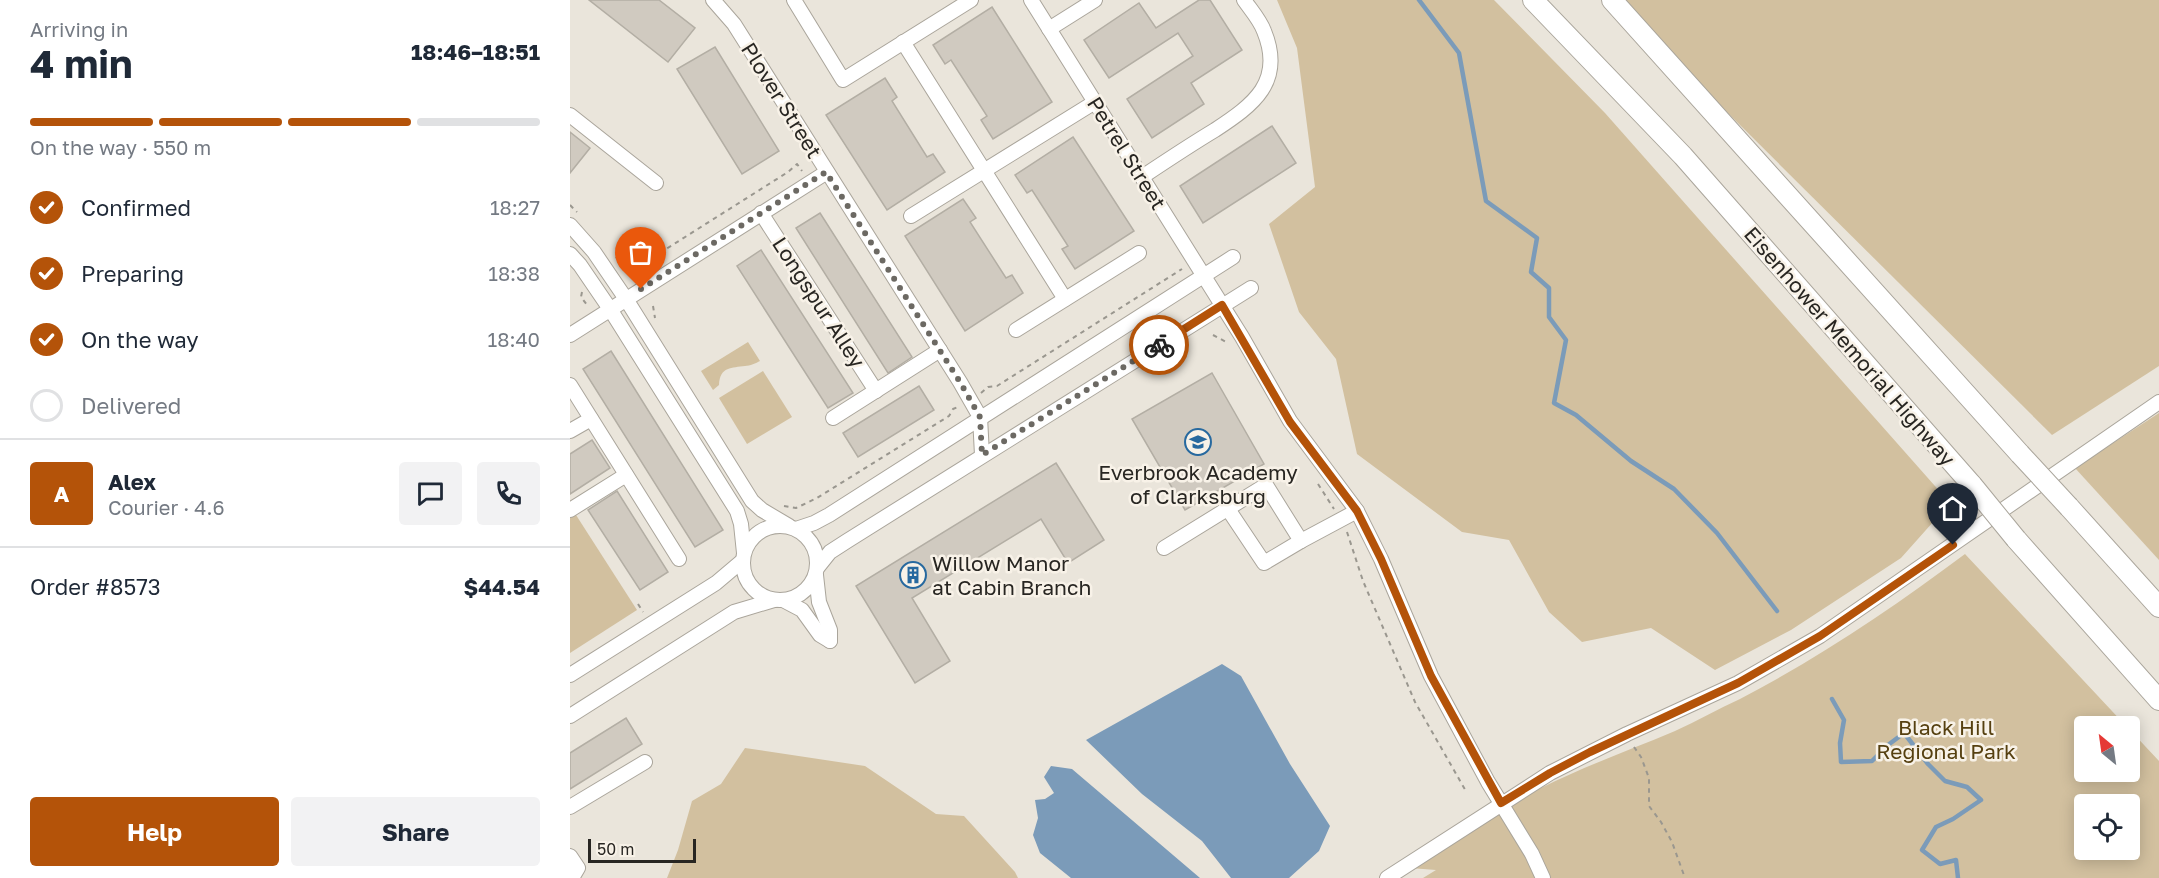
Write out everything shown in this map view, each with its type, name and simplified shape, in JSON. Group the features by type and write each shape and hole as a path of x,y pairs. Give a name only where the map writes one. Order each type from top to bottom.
{"highway":[{"name":"Eisenhower Memorial Highway","path":"1533,0 1683,156 2159,700"},
{"path":"1612,0 2159,607"}],"street":[{"name":"Plover Street","path":"713,0 734,24 980,417"},
{"path":"794,0 843,80 969,0"},
{"name":"Petrel Street","path":"1031,0 1222,305 1290,422 1357,511 1381,559 1431,676 1532,854 1543,878"},
{"path":"1049,29 1095,0"},
{"path":"1142,177 1241,113 1256,99 1266,82 1270,66 1269,47 1264,29 1244,0"},
{"path":"903,42 1065,299"},
{"path":"911,216 1095,102"},
{"path":"570,115 656,183"},
{"path":"570,335 826,172"},
{"name":"Longspur Alley","path":"761,213 876,391"},
{"path":"570,225 594,252 626,299 752,501 762,510 806,535 813,544 817,555 819,602 830,630 830,641 820,635 802,610 779,600 764,597 754,591 743,572 741,524 737,511 610,309 570,254"},
{"path":"1016,330 1138,253"},
{"path":"570,675 716,583 743,557 749,542 756,534 778,525 793,527 814,523 829,515 1233,257"},
{"path":"570,716 734,612 794,598 803,593 830,552 838,546 1251,288"},
{"name":"Longspur Alley","path":"833,418 940,350"},
{"path":"570,385 679,559"},
{"path":"1387,878 1550,773 1738,683 1820,636 2159,402"},
{"path":"980,417 982,455"},
{"path":"570,431 591,418"},
{"path":"570,510 626,475"},
{"path":"1164,548 1266,485 1302,541"},
{"path":"1228,508 1264,563 1357,511"},
{"path":"570,807 645,762"},
{"path":"570,856 578,868 573,878"}],"path":[{"path":"628,268 636,268 788,172 797,164 802,171"},
{"path":"978,395 988,387 997,386 1194,261"},
{"path":"653,306 655,318"},
{"path":"1213,335 1230,344"},
{"path":"783,505 796,508 812,501 949,416 953,409 961,405"},
{"path":"1316,480 1347,531 1363,582 1415,702 1467,794"},
{"path":"1628,734 1632,745 1641,757 1649,778 1649,806 1672,842 1685,878"}],"green space":[{"path":"1277,0 1494,0 1605,113 1950,503 1901,558 1791,630 1715,670 1651,628 1582,642 1549,612 1509,540 1462,532 1357,454 1336,359 1299,312 1269,224 1315,187 1297,48"},
{"path":"1614,0 2159,0 2159,366 2052,435"},
{"path":"748,342 760,361 749,366 724,371 719,385 713,390 701,371"},
{"path":"763,371 792,417 747,444 719,398"},
{"path":"2159,413 2159,560 2075,468"},
{"path":"576,515 637,610 570,653 570,518"},
{"name":"Black Hill Regional Park","path":"1965,554 2117,716 2074,716 2074,782 2140,782 2140,741 2159,761 2159,878 1423,878 1436,870 1410,868 1490,816 1541,788 1675,731 1740,699 1856,631"},
{"path":"745,748 865,766 936,814 964,816 1018,878 667,878 678,850 692,801 721,784"}],"water":[{"path":"1222,664 1241,676 1290,764 1330,826 1319,851 1289,878 1231,878 1202,841 1142,794 1086,740"},
{"path":"1051,766 1072,769 1200,878 1071,878 1040,853 1033,835 1038,818 1035,800 1045,799 1054,793 1044,777"}],"building":[{"path":"589,0 659,0 695,28 668,62"},
{"path":"1199,0 1210,0 1242,50 1191,83 1204,104 1152,138 1127,99 1193,56 1178,33 1109,78 1084,40 1139,3 1156,28"},
{"path":"992,7 1052,102 993,139 981,120 987,116 951,60 945,64 933,45"},
{"path":"715,47 779,151 742,174 677,69"},
{"path":"885,78 897,97 892,101 927,157 933,154 945,172 887,210 826,115"},
{"path":"1272,126 1296,163 1203,223 1180,186"},
{"path":"570,132 590,148 570,173"},
{"path":"1073,137 1134,231 1075,269 1062,249 1068,246 1032,190 1027,193 1015,175"},
{"path":"963,199 976,218 970,222 1006,278 1012,275 1023,293 965,331 905,236"},
{"path":"820,213 912,357 888,373 796,228"},
{"path":"761,250 853,393 828,408 737,266"},
{"path":"611,351 723,530 695,547 583,369"},
{"name":"Everbrook Academy of Clarksburg","path":"1212,373 1264,464 1185,510 1132,419"},
{"path":"919,386 934,410 858,457 843,433"},
{"path":"592,440 610,468 570,494 570,454"},
{"name":"Willow Manor at Cabin Branch","path":"1056,463 1104,540 1068,563 1041,519 912,598 950,661 915,683 856,586"},
{"path":"617,491 668,572 640,590 588,510"},
{"path":"626,718 642,744 570,789 570,753"}],"waterway":[{"path":"1419,0 1459,53 1486,201 1537,238 1531,272 1549,288 1549,317 1566,340 1554,403 1576,415 1631,461 1674,489 1717,533 1777,611"},
{"path":"1832,699 1844,720 1840,743 1841,762 1872,761 1904,733 1928,764 1945,781 1967,787 1981,800 1953,819 1936,827 1922,850 1940,864 1956,860 1958,878"}],"way so far":[{"path":"641,289 826,172 980,417 982,455 1159,345"}],"place":[{"name":"Everbrook Academy of Clarksburg","path":"1198,442"},
{"name":"Willow Manor at Cabin Branch","path":"913,575"}],"route":[{"path":"1159,345 1222,305 1290,422 1357,511 1368,530 1431,676 1501,803 1590,752 1738,683 1820,636 1953,545"}]}
